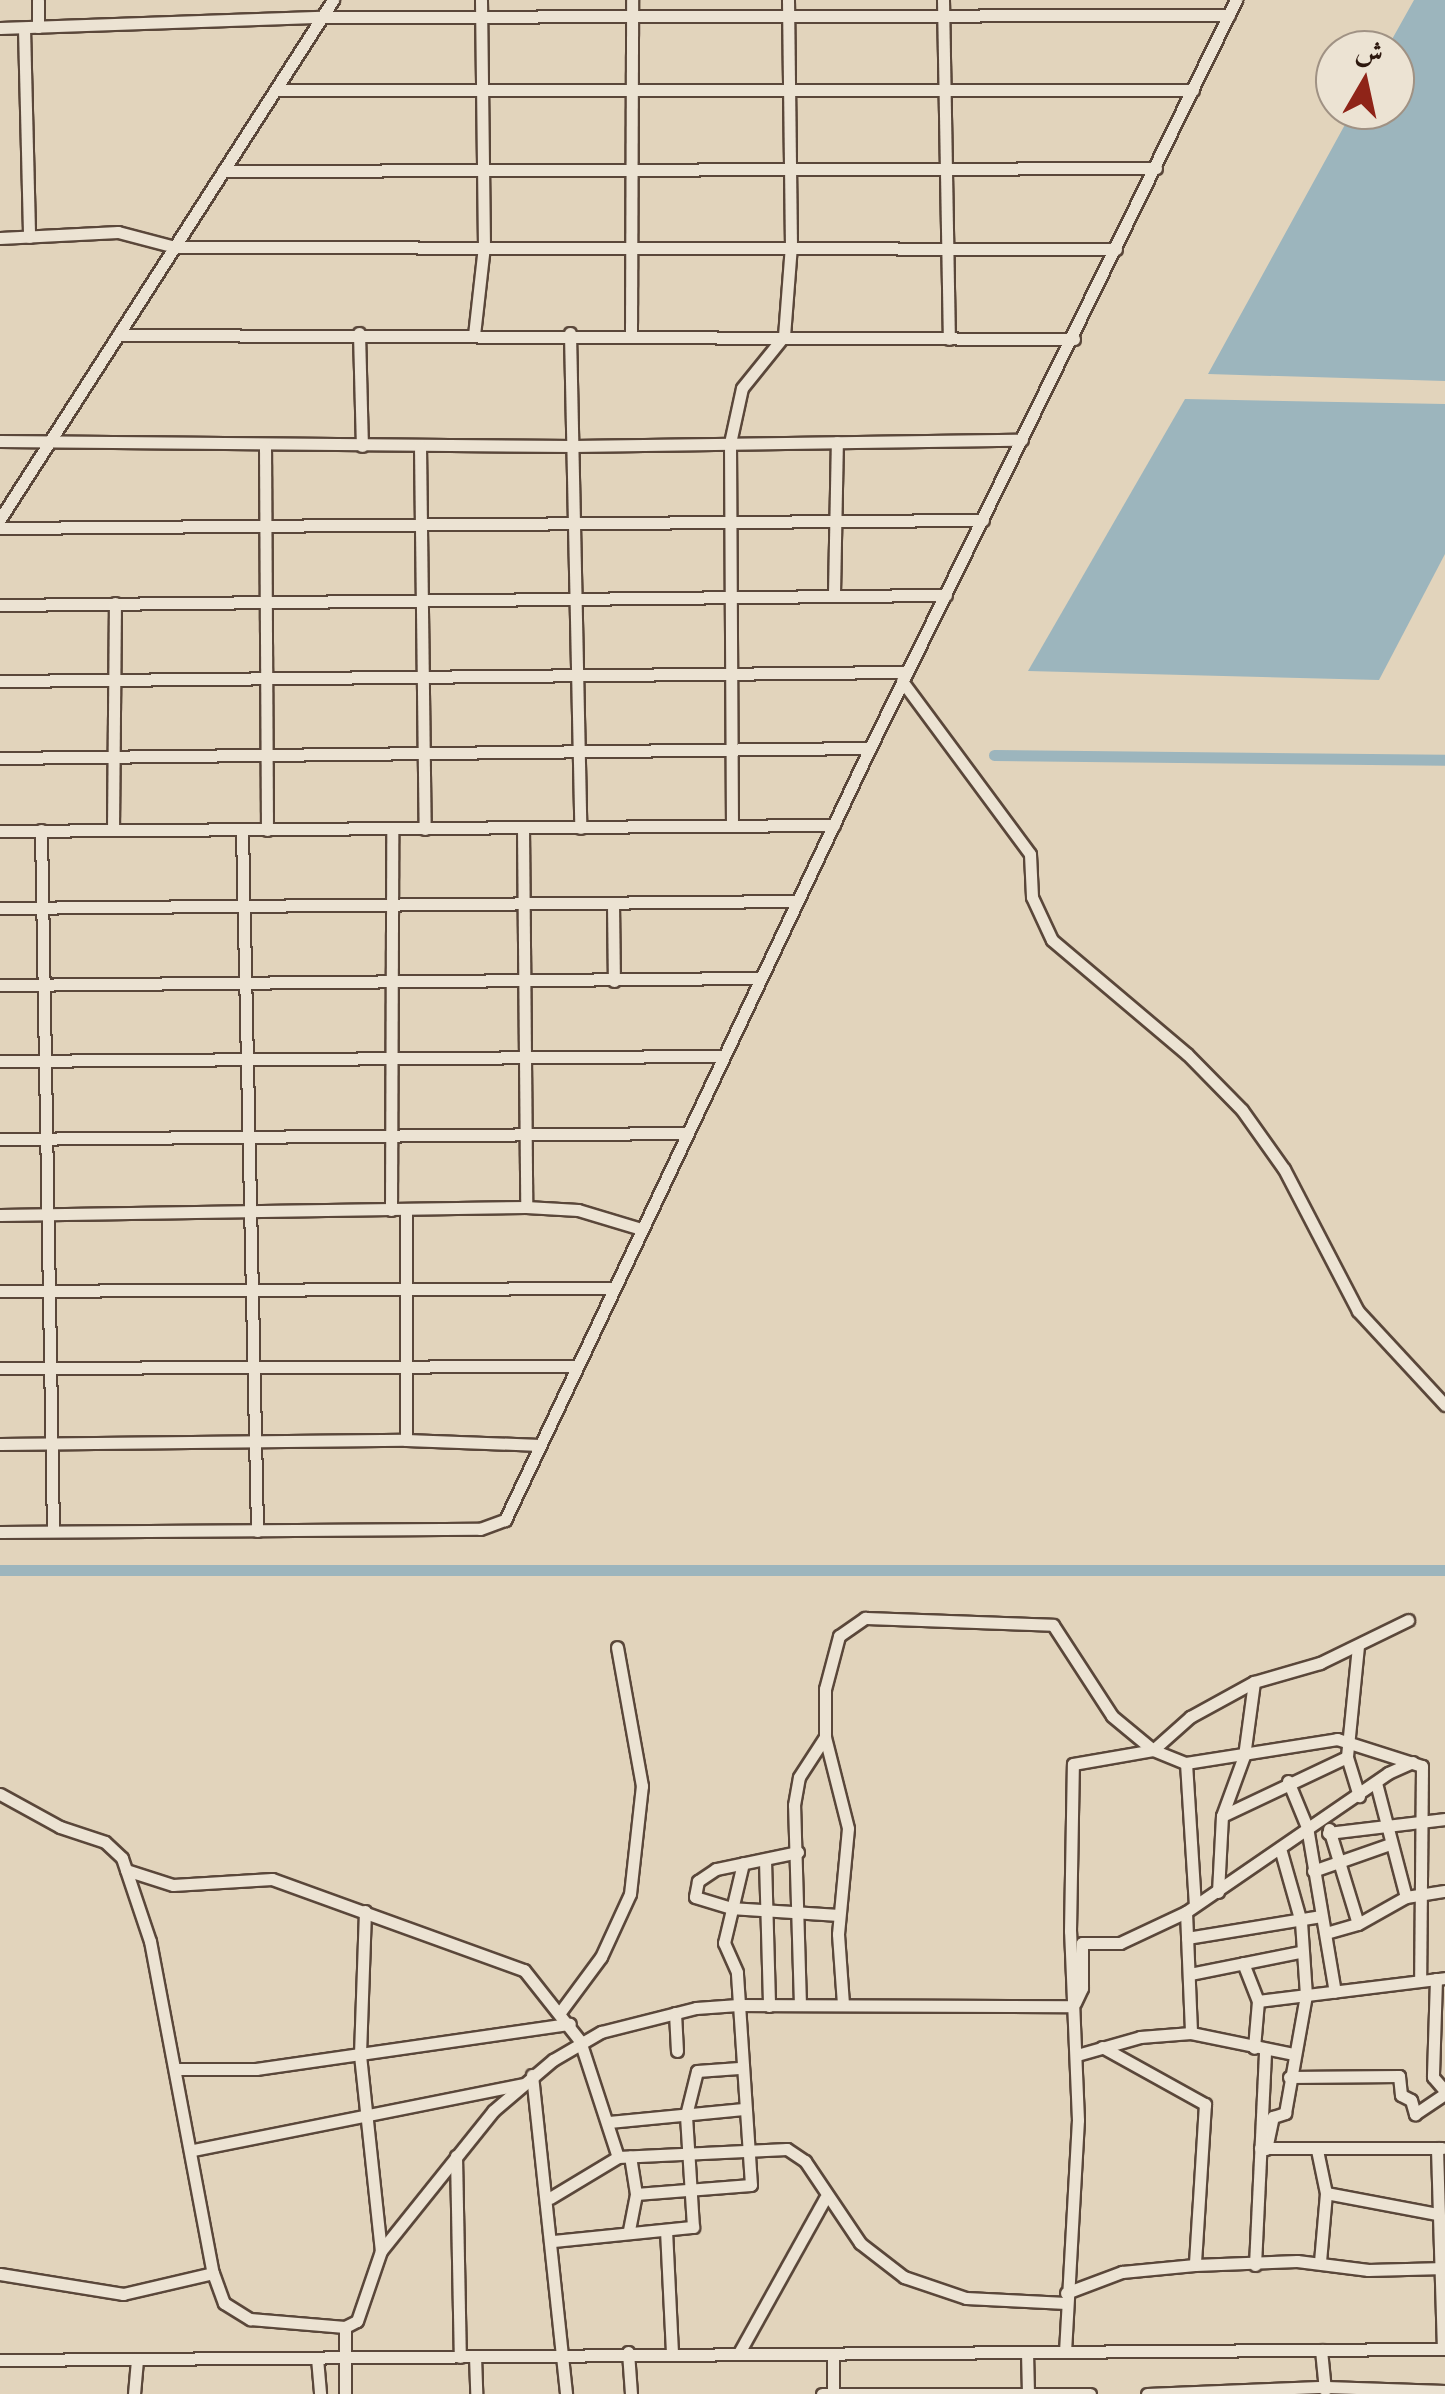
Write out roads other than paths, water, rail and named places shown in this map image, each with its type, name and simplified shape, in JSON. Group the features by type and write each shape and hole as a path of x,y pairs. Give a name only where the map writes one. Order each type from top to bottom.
{"street":[{"path":"38,0 38,27"},
{"path":"0,519 333,0"},
{"path":"474,335 484,246 481,0"},
{"path":"630,332 632,0"},
{"path":"732,826 726,519 730,443 742,388 784,336 791,246 788,0"},
{"path":"943,0 948,339"},
{"path":"0,1532 497,1526 514,1504 722,1056 1236,0"},
{"path":"0,28 322,18 1229,15"},
{"path":"24,28 28,238"},
{"path":"278,90 944,94 1193,90"},
{"path":"223,171 1156,168"},
{"path":"0,238 118,232 175,247 948,245 1116,249"},
{"path":"118,335 630,332 1074,339"},
{"path":"570,333 577,521 580,828"},
{"path":"358,334 362,446"},
{"path":"0,441 573,446 1022,440"},
{"path":"834,593 837,442"},
{"path":"265,446 266,830"},
{"path":"420,446 420,678 426,829"},
{"path":"0,528 726,519 983,520"},
{"path":"0,604 264,599 422,603 946,594"},
{"path":"113,829 116,603"},
{"path":"0,681 266,675 905,676"},
{"path":"905,676 1030,854 1032,897 1052,940 1187,1054 1242,1110 1284,1169 1358,1311 1445,1405"},
{"path":"0,758 267,751 422,754 870,748"},
{"path":"0,831 834,825"},
{"path":"392,829 392,1210"},
{"path":"523,829 526,1207"},
{"path":"41,830 54,1532"},
{"path":"242,830 249,984 256,1531"},
{"path":"0,908 797,901"},
{"path":"613,904 614,981"},
{"path":"0,985 760,978"},
{"path":"0,1061 722,1056"},
{"path":"0,1139 687,1133"},
{"path":"0,1215 526,1207 578,1210 641,1228"},
{"path":"406,1210 406,1440"},
{"path":"0,1291 614,1288"},
{"path":"0,1368 254,1368 406,1362 577,1366"},
{"path":"0,1444 406,1440 540,1445"},
{"path":"843,2004 839,1915 848,1828 825,1737 828,1670 845,1626 865,1618 943,1617 1053,1625 1097,1699 1154,1750 1186,1763 1349,1739 1414,1762 1426,1778 1425,1820 1412,1895 1420,1980"},
{"path":"1065,2352 1077,2055 1070,1772 1086,1760 1154,1750 1190,1717 1254,1682 1358,1646 1408,1620"},
{"path":"1358,1646 1348,1757 1359,1796"},
{"path":"562,2011 601,1957 630,1894 642,1786 617,1647"},
{"path":"1218,1892 1222,1816 1244,1756 1254,1682"},
{"path":"800,2005 796,1786 825,1737"},
{"path":"1222,1816 1288,1781 1348,1757"},
{"path":"1074,2006 1082,1988 1082,1944 1120,1943 1190,1909 1281,1852 1307,1827 1331,1816 1414,1762"},
{"path":"1186,1763 1190,2033"},
{"path":"1288,1781 1307,1827 1336,1992"},
{"path":"1376,1784 1390,1844 1412,1895"},
{"path":"0,1794 60,1828 105,1842 126,1870 150,1941 178,2069 213,2273 236,2314 346,2326 361,2314 381,2251 456,2155 527,2080 580,2041 675,2012 738,2005 1074,2006"},
{"path":"1331,1816 1328,1833 1342,1861 1358,1924"},
{"path":"1328,1833 1445,1819"},
{"path":"1313,1871 1390,1844"},
{"path":"798,1852 709,1872 694,1891 698,1900 730,1908 839,1915"},
{"path":"1261,2148 1273,2117 1285,2112 1306,1995 1299,1952 1301,1922 1281,1852"},
{"path":"764,1860 769,1910 769,2006"},
{"path":"636,2194 748,2188 736,1966 724,1942 743,1863"},
{"path":"126,1870 173,1886 272,1879 524,1970 562,2011 580,2041 636,2194 630,2230"},
{"path":"1326,1933 1358,1924 1412,1895 1445,1892"},
{"path":"366,1911 360,2055 381,2251"},
{"path":"1186,1938 1321,1916"},
{"path":"1190,1974 1299,1952"},
{"path":"1243,1963 1258,2002 1260,2049 1261,2148 1255,2265"},
{"path":"1258,2002 1440,1979 1433,2077 1445,2092 1415,2114 1411,2100 1401,2095 1399,2076 1289,2077"},
{"path":"675,2012 677,2052"},
{"path":"178,2069 256,2069 570,2024"},
{"path":"1077,2055 1102,2047 1190,2033 1293,2054"},
{"path":"1102,2047 1205,2104 1195,2265"},
{"path":"554,2241 630,2230 693,2227 686,2115 697,2071 739,2068"},
{"path":"193,2150 527,2080"},
{"path":"527,2080 550,2198 558,2354 566,2394"},
{"path":"609,2122 744,2109"},
{"path":"0,2360 740,2351 832,2354 1444,2349 1437,2214 1441,2148 1261,2148"},
{"path":"1317,2150 1326,2193 1320,2262"},
{"path":"550,2198 624,2157 797,2152 825,2198 860,2242 904,2277 966,2298 1066,2298 1122,2272 1195,2265 1320,2262 1368,2270 1441,2268"},
{"path":"456,2155 460,2356"},
{"path":"1326,2193 1437,2214"},
{"path":"740,2351 825,2198"},
{"path":"666,2230 672,2352"},
{"path":"0,2274 123,2294 213,2273"},
{"path":"346,2326 346,2394"},
{"path":"1321,2350 1325,2390"},
{"path":"628,2352 632,2394"},
{"path":"1028,2352 1028,2393"},
{"path":"832,2354 833,2394"},
{"path":"475,2356 476,2394"},
{"path":"316,2358 320,2394"},
{"path":"134,2394 136,2359"},
{"path":"1147,2394 1445,2391"},
{"path":"822,2394 1090,2394"}],"water":[{"path":"1414,0 1445,0 1445,381 1208,374 1342,130 1415,130 1415,30 1397,30"},
{"path":"1185,399 1445,404 1445,554 1379,680 1028,671"}],"waterway":[{"path":"994,755 1445,760"},
{"path":"0,1570 1445,1570"}]}
